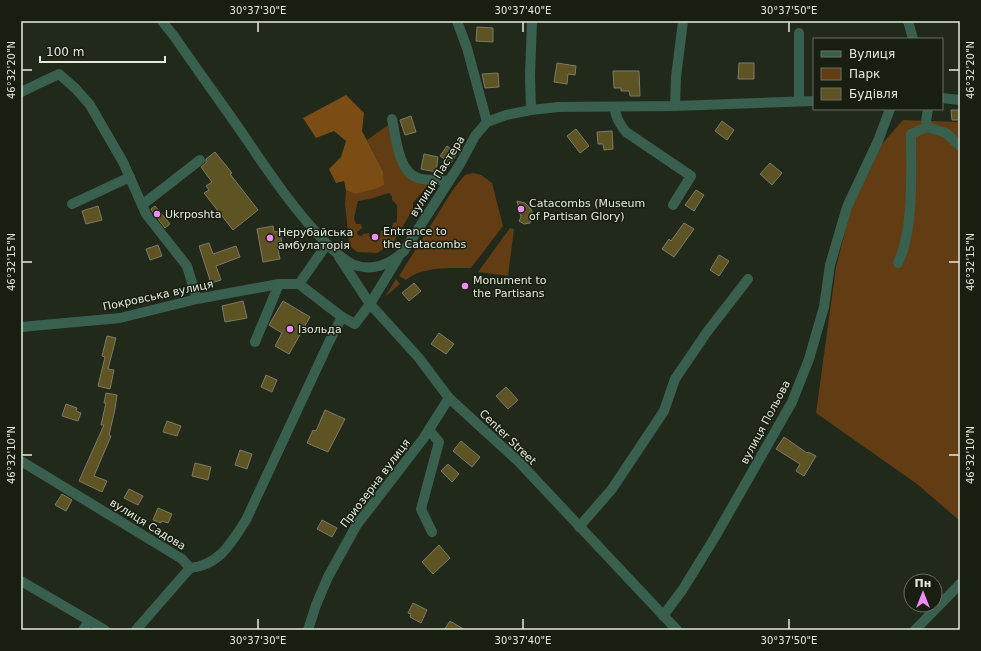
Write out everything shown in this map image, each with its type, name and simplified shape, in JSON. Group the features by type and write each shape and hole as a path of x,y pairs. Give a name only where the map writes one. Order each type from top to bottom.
{"street":[{"name":"вулиця Пастера","path":"162,21 281,190 317,234 336,252 352,263 362,267 372,268 381,266 398,258 449,181 475,136 487,122 506,115 558,107 676,106 813,101"},
{"path":"457,21 467,48 487,122"},
{"path":"531,110 530,75 532,21"},
{"path":"676,106 676,77 683,21"},
{"path":"908,21 913,38"},
{"path":"799,32 799,101"},
{"path":"21,92 59,74 76,89 90,105 123,162 146,214 187,266 197,299"},
{"path":"943,98 960,100"},
{"path":"615,107 618,122 626,132 691,176 673,204"},
{"name":"вулиця Польова","path":"663,616 683,589 715,537 792,402 809,360 824,307 830,265 847,207 878,141 890,110"},
{"path":"927,127 926,121 928,110"},
{"path":"392,120 401,160 409,174 417,178 449,181"},
{"path":"898,263 905,242 908,222 911,134 927,127 946,132 960,146"},
{"path":"142,205 200,160"},
{"path":"72,204 130,177"},
{"path":"328,244 299,284 342,317 355,324 370,304 398,258"},
{"name":"Center Street","path":"336,252 370,304 419,358 449,398 518,461 677,630"},
{"path":"579,527 616,482 664,411 676,379 708,332 748,279"},
{"path":"255,342 279,284"},
{"name":"Покровська вулиця","path":"21,327 120,318 197,299 279,284 299,284"},
{"path":"136,630 190,568 201,567 214,560 230,545 246,520 342,317"},
{"name":"Приозерна вулиця","path":"308,630 316,605 328,577 356,526 429,430 449,398"},
{"path":"429,430 439,442 420,509 432,532"},
{"name":"вулиця Садова","path":"21,460 182,559 190,568"},
{"path":"21,581 86,626 105,630"},
{"path":"914,630 960,584"}],"green space":[{"path":"903,120 960,122 960,521 917,484 816,413 836,267 850,212 881,145"},
{"path":"388,125 393,139 397,159 430,183 413,203 413,209 393,243 377,253 357,252 351,247 349,242 345,204 346,190 355,194 383,171 367,140","holes":["389,193 392,196 392,200 397,205 397,222 393,223 391,233 386,235 385,231 381,231 380,236 370,238 369,233 363,234 362,236 358,235 357,232 362,228 361,224 356,224 354,218 358,201"]},
{"path":"473,173 481,175 492,183 503,226 471,268 428,270 413,275 406,280 399,276 454,188 465,175"},
{"path":"510,228 514,229 508,276 478,272"},
{"path":"396,279 400,284 385,297"}],"shaded area":[{"path":"346,95 364,113 362,131 383,171 384,185 355,194 346,190 344,181 336,183 329,169 341,157 346,141 334,131 316,138 303,118"}],"building":[{"path":"477,27 493,28 493,42 476,41"},
{"path":"557,63 576,66 575,75 568,74 567,84 554,82"},
{"path":"739,63 754,63 754,79 738,79"},
{"path":"613,71 639,71 640,96 630,96 629,91 621,91 621,88 614,88"},
{"path":"498,73 499,87 485,88 482,74"},
{"path":"951,110 960,110 960,120 952,120"},
{"path":"411,116 416,132 405,135 400,120"},
{"path":"722,121 734,130 727,140 715,131"},
{"path":"576,129 589,146 580,153 567,136"},
{"path":"612,131 613,149 604,150 603,144 598,144 597,132"},
{"path":"447,146 457,153 451,163 440,156"},
{"path":"215,152 258,210 233,230 204,193 209,190 206,186 212,182 201,167 206,163 206,159"},
{"path":"424,154 438,157 436,172 421,169"},
{"path":"770,163 782,173 772,185 760,174"},
{"path":"696,190 704,195 694,211 685,205"},
{"path":"517,201 525,203 531,209 533,215 530,223 524,224 519,221 521,217"},
{"path":"98,206 102,220 86,224 82,211"},
{"path":"155,206 170,224 165,228 151,209"},
{"path":"684,223 694,229 674,257 662,249 669,239 671,241"},
{"name":"Нерубайська амбулаторія","path":"273,226 274,232 280,231 282,244 277,245 280,259 263,262 257,229"},
{"path":"209,243 213,254 236,246 240,257 216,266 221,280 211,283 199,246"},
{"path":"158,245 162,256 150,260 146,249"},
{"path":"719,255 729,261 719,276 710,270"},
{"path":"414,283 421,291 409,301 402,293"},
{"path":"243,301 247,318 225,322 222,306"},
{"name":"Ізольда","path":"283,301 310,317 289,354 275,346 282,333 269,325"},
{"path":"439,333 454,344 446,354 431,344"},
{"path":"107,336 116,338 108,369 114,370 110,389 98,386 105,357 102,356"},
{"path":"266,375 277,380 272,392 261,387"},
{"path":"506,387 518,400 508,409 496,396"},
{"path":"106,393 117,395 109,435 111,436 94,476 107,481 102,492 79,481 104,425 101,425 106,403 104,403"},
{"path":"66,404 77,408 76,411 81,413 78,421 62,416"},
{"path":"325,410 345,419 328,452 307,443 313,430 316,431"},
{"path":"167,421 181,426 177,436 163,432"},
{"path":"784,437 807,453 808,452 816,456 804,476 796,471 800,464 776,449"},
{"path":"461,441 480,457 472,467 453,451"},
{"path":"240,450 252,454 247,469 235,465"},
{"path":"195,463 211,467 208,480 192,476"},
{"path":"448,464 459,474 452,482 441,471"},
{"path":"129,489 143,496 138,505 124,498"},
{"path":"62,494 72,500 66,511 55,505"},
{"path":"158,508 172,514 168,523 162,521 161,523 153,520"},
{"path":"322,520 337,528 332,537 317,529"},
{"path":"439,545 450,558 433,574 422,562"},
{"path":"413,603 427,610 421,623 410,617 411,614 408,613"},
{"path":"450,621 465,630 444,630"}],"place":[{"name":"Catacombs (Museum of Partisan Glory)","path":"521,209"},
{"name":"Ukrposhta","path":"157,214"},
{"name":"Entrance to the Catacombs","path":"375,237"},
{"name":"Нерубайська амбулаторія","path":"270,238"},
{"name":"Monument to the Partisans","path":"465,286"},
{"name":"Ізольда","path":"290,329"}]}
